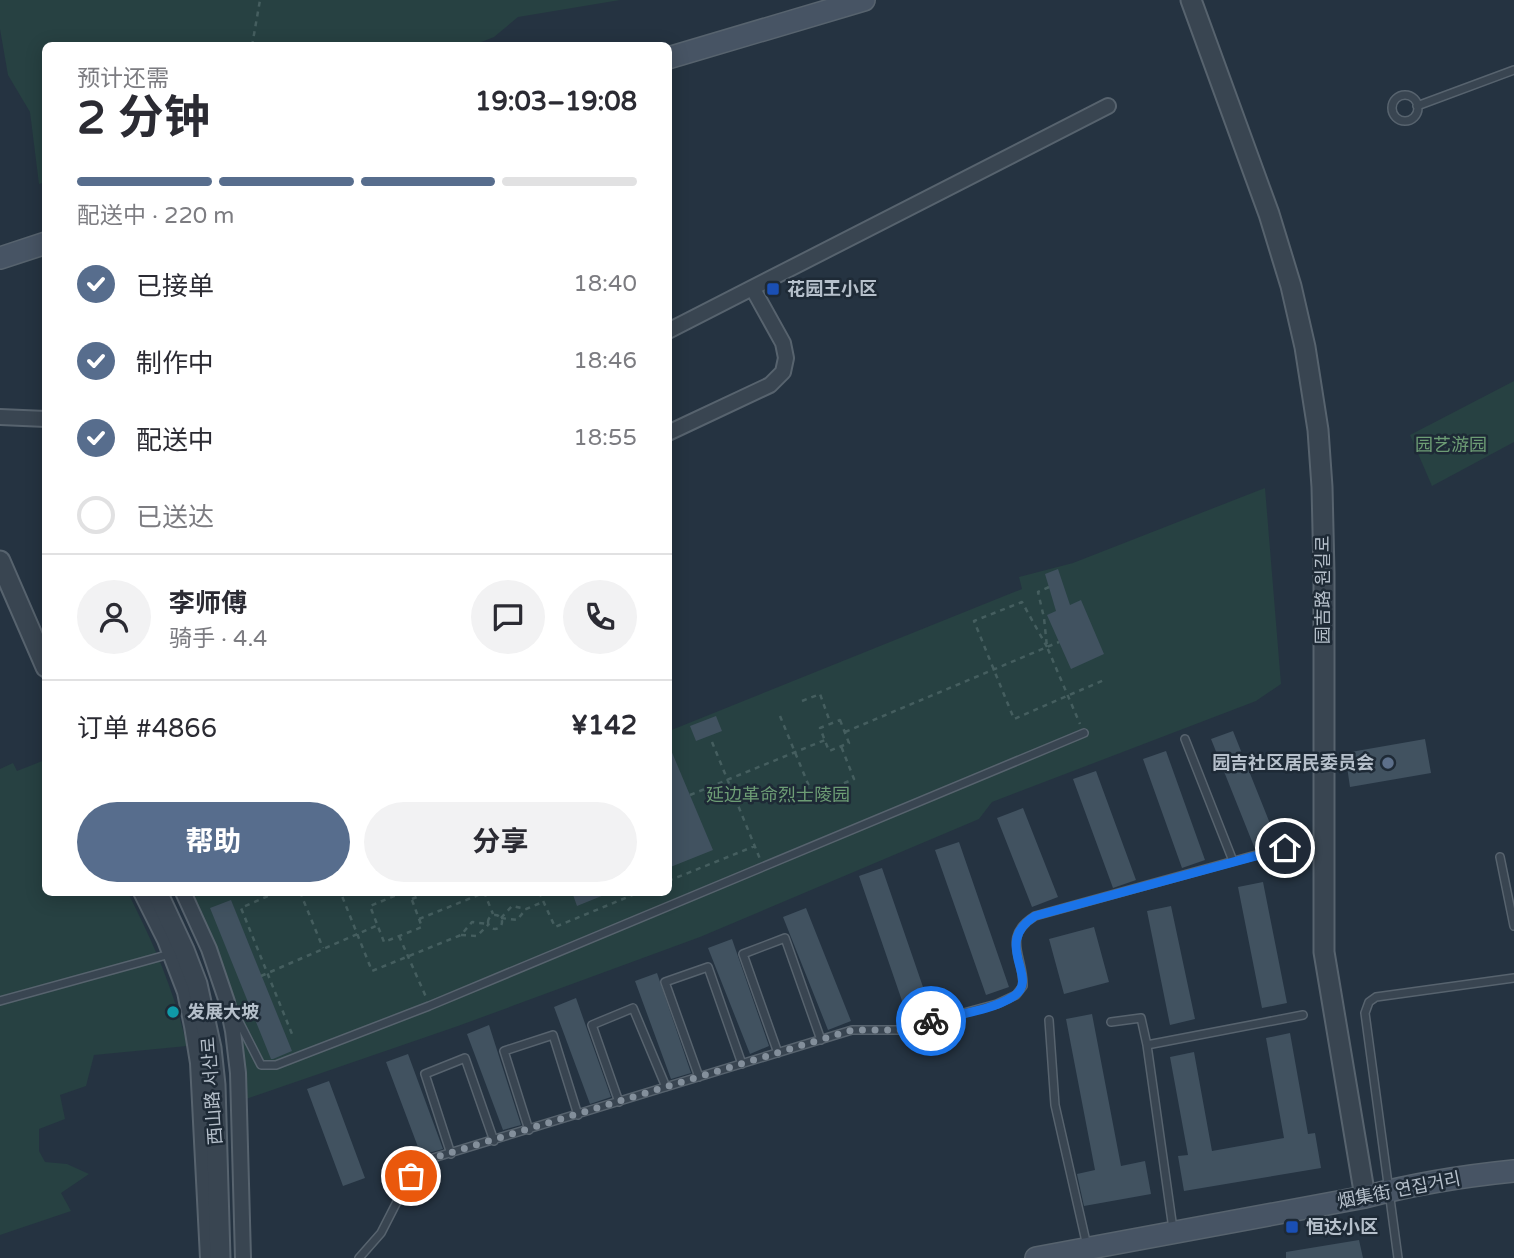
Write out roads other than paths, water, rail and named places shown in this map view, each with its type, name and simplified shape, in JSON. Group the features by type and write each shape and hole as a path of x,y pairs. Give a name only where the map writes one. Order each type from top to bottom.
{"main road":[{"path":"672,57 864,0"},
{"path":"0,258 42,244"},
{"name":"烟集街 연집거리","path":"1036,1258 1365,1197 1390,1190 1514,1171"}],"street":[{"name":"园吉路 원길로","path":"1191,0 1277,238 1305,347 1316,416 1324,560 1324,952 1365,1197"},
{"path":"672,329 1108,106"},
{"path":"672,431 769,385 783,372 786,359 783,343 753,289"},
{"path":"0,417 42,419"},
{"path":"0,561 42,658"},
{"path":"143,896 185,992 198,1063 208,1258"},
{"name":"西山路 서산로","path":"159,896 197,984 211,1048 215,1085 220,1258"},
{"path":"185,896 209,949 223,989 233,1031 238,1073 243,1258"}],"lane":[{"path":"1418,106 1514,70"},
{"path":"223,989 261,1065 276,1065 429,1006 1084,733"},
{"path":"1185,739 1233,861"},
{"path":"359,1258 381,1234 420,1162 852,1030 901,1030 997,1004 1016,995 1023,986 1016,938 1024,923 1035,916 1285,848"},
{"path":"1500,857 1514,926"},
{"path":"778,1053 743,954 785,938 821,1040"},
{"path":"0,1001 170,954"},
{"path":"699,1077 665,982 708,967 742,1064"},
{"path":"1398,1258 1365,1013 1369,1002 1376,997 1514,978"},
{"path":"619,1102 592,1025 633,1008 666,1087"},
{"path":"1147,1045 1303,1015"},
{"path":"1111,1023 1141,1018 1174,1233"},
{"path":"1049,1020 1055,1105 1087,1248"},
{"path":"529,1130 504,1051 553,1035 578,1115"},
{"path":"452,1154 425,1074 465,1058 495,1140"}],"place":[{"name":"花园王小区","path":"773,289"},
{"name":"园吉社区居民委员会","path":"1388,763"},
{"name":"发展大坡","path":"173,1012"},
{"name":"恒达小区","path":"1292,1227"}],"park label":[{"name":"园艺游园","path":"1451,445"},
{"name":"延边革命烈士陵园","path":"778,795"}]}
